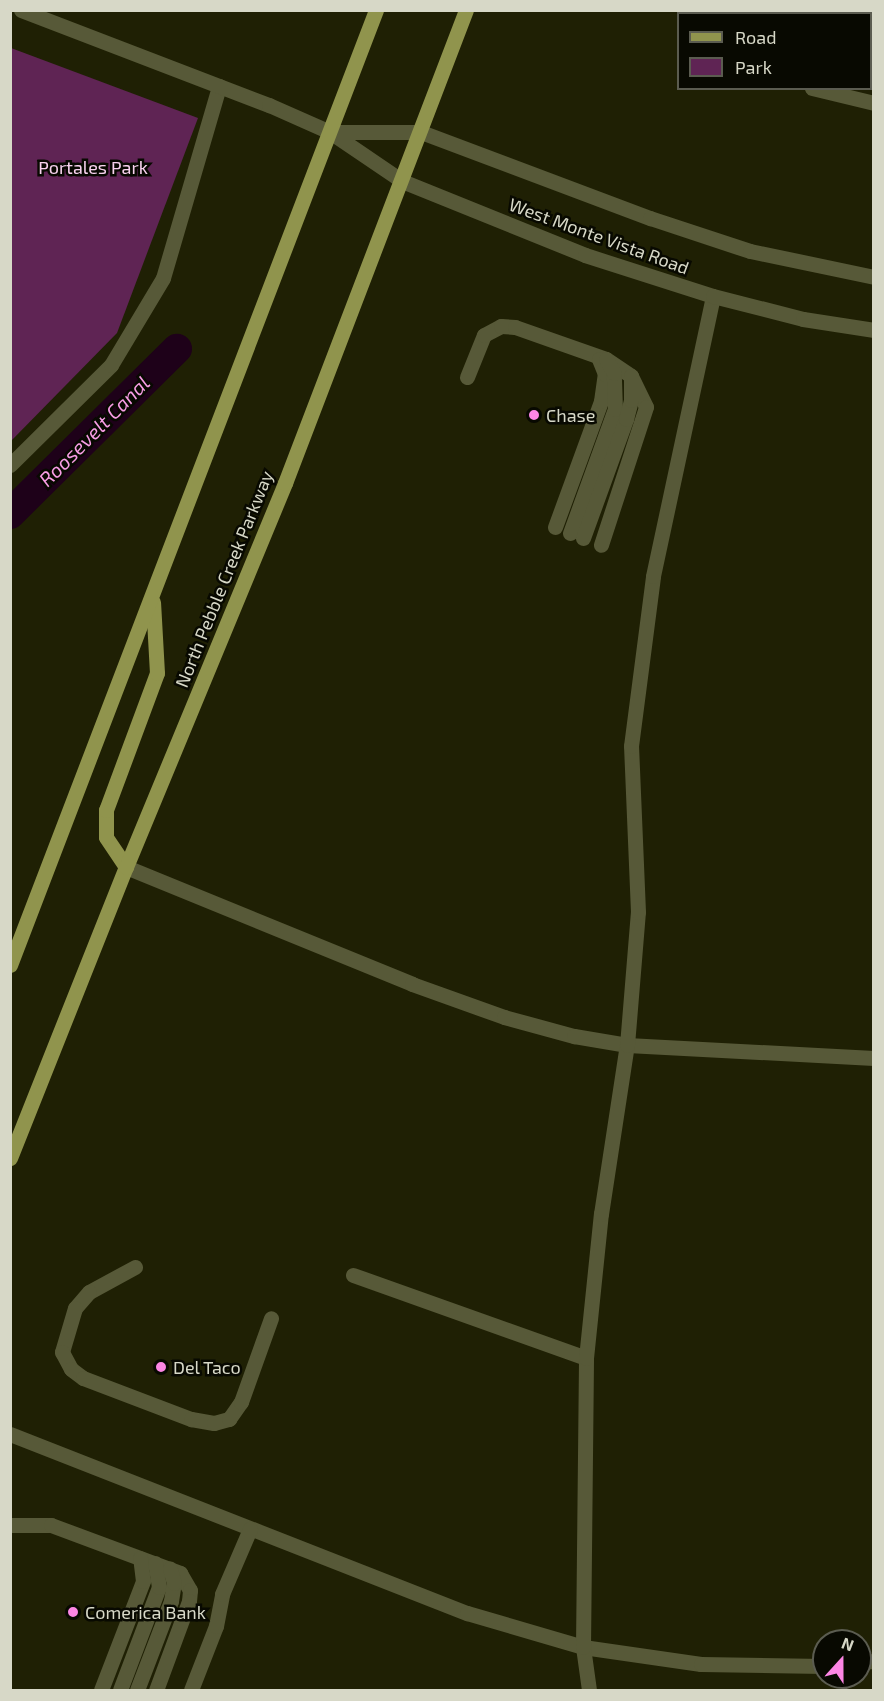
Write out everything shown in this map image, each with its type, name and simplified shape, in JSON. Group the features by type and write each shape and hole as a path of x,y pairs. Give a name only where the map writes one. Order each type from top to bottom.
{"main road":[{"path":"10,965 376,10"},
{"name":"North Pebble Creek Parkway","path":"10,1158 126,867 282,492 466,10"},
{"path":"126,867 106,837 106,810 157,673 153,596"}],"street":[{"name":"West Monte Vista Road","path":"21,10 219,86 330,132 402,181 595,259 713,296 803,319 873,330"},
{"path":"10,465 111,365 163,278 219,86"},
{"path":"820,90 873,103"},
{"name":"West Monte Vista Road","path":"330,132 421,132 650,218 750,251 873,277"},
{"path":"589,1690 583,1647 586,1358 602,1214 627,1045 638,912 631,746 653,576 713,296"},
{"path":"467,377 484,335 501,326 515,327 602,358 631,376 646,407 601,545"},
{"path":"555,527 602,401 605,374 602,358"},
{"path":"602,358 614,373 615,409 576,535 626,420 631,400 631,376"},
{"path":"126,867 484,1010 574,1035 627,1045 873,1058"},
{"path":"135,1267 89,1292 75,1308 62,1352 71,1369 83,1378 190,1419 214,1423 229,1419 242,1402 271,1318"},
{"path":"353,1275 586,1358"},
{"path":"10,1434 467,1613 583,1647 701,1664 812,1665"},
{"path":"10,1525 51,1525 170,1569 186,1581 189,1602 156,1690"},
{"path":"191,1690 216,1626 222,1594 250,1529"},
{"path":"101,1690 143,1581 140,1558"},
{"path":"120,1690 159,1587 155,1563"},
{"path":"137,1690 171,1601 174,1583 170,1569"}],"green space":[{"name":"Portales Park","path":"11,48 198,118 117,333 11,441"}],"waterway":[{"name":"Roosevelt Canal","path":"10,514 177,349"}],"place":[{"name":"Chase","path":"534,415"},
{"name":"Del Taco","path":"161,1367"},
{"name":"Comerica Bank","path":"73,1612"}]}
